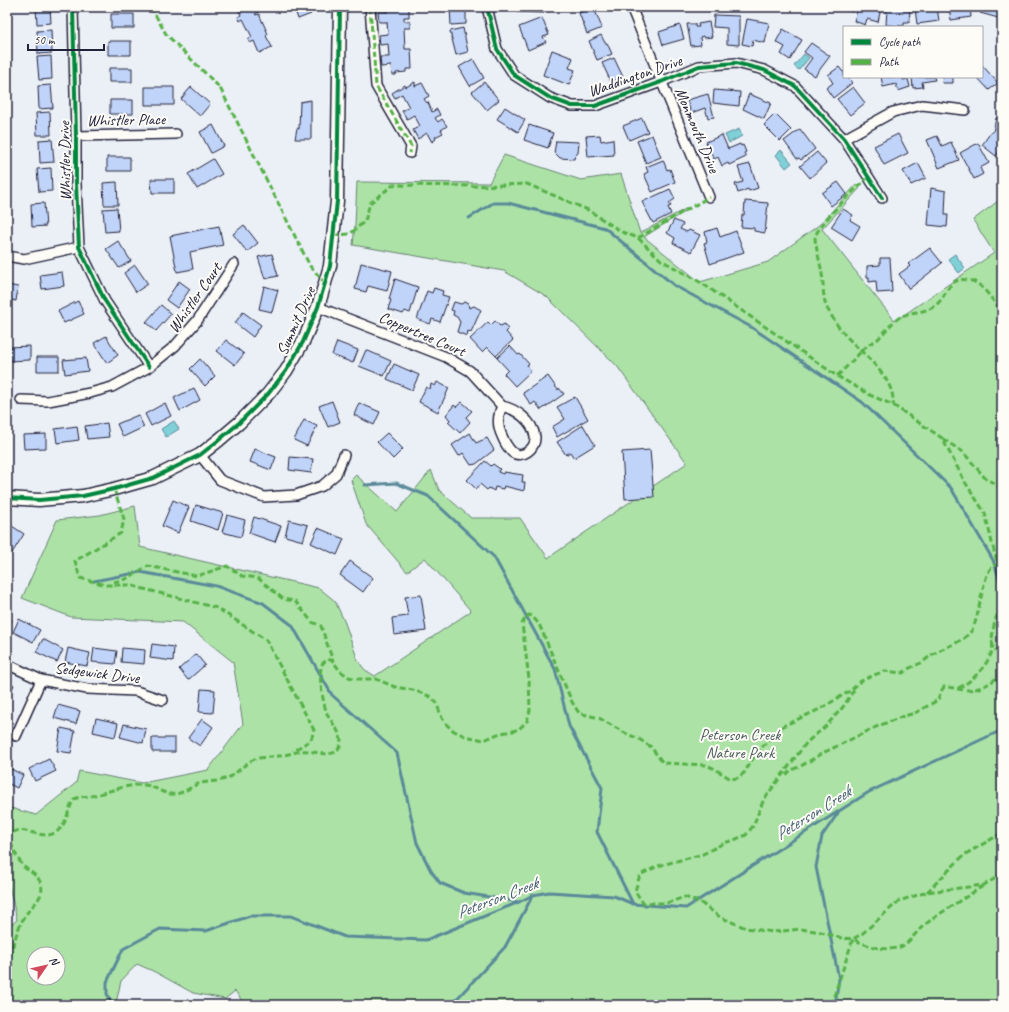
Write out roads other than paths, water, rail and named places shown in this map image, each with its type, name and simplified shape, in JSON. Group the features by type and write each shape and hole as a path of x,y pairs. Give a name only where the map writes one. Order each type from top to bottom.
{"main road":[{"name":"Summit Drive","path":"7,498 39,500 83,496 153,478 200,455 239,423 268,394 286,371 303,342 318,307 330,266 337,201 340,7"}],"street":[{"name":"Whistler Drive","path":"73,7 76,184 80,247 105,301 149,367"},
{"path":"370,7 376,86 411,146 410,153"},
{"name":"Waddington Drive","path":"487,7 497,48 514,75 550,98 572,106 595,106 661,82 698,66 736,63 764,70 795,86 844,140 882,198"},
{"name":"Monmouth Drive","path":"631,7 709,197"},
{"path":"844,140 893,112 922,105 965,110"},
{"name":"Whistler Place","path":"76,136 176,134"},
{"path":"7,256 24,259 80,247"},
{"name":"Whistler Court","path":"21,400 48,401 90,393 112,387 149,367 175,346 197,321 234,264"},
{"name":"Coppertree Court","path":"318,307 446,357 470,371 502,406 510,408 520,415 533,431 535,437 534,442 532,447 524,454 518,455 512,452 502,436 498,426 498,416 502,406"},
{"path":"200,455 220,480 264,498 296,495 322,486 336,474 344,455"},
{"name":"Sedgewick Drive","path":"7,664 41,680 87,689 136,691 163,700"},
{"path":"16,736 41,680"}],"water":[{"path":"804,54 809,58 799,70 794,66"},
{"path":"739,129 742,136 729,143 725,135"},
{"path":"781,150 792,163 786,168 776,155"},
{"path":"955,254 965,268 959,273 948,259"},
{"path":"174,421 179,429 166,437 161,429"}],"waterway":[{"path":"469,218 493,203 508,203 605,228 675,286 751,327 862,402 951,488 993,560 1002,587"},
{"path":"365,485 396,483 428,496 494,557 555,669 569,726 602,788 597,832 633,904"},
{"path":"94,581 140,572 216,586 263,603 292,625 332,695 397,753 417,843 431,871 440,883 464,893 519,902"},
{"name":"Peterson Creek","path":"113,1005 107,994 107,982 123,949 160,929 206,931 250,916 291,916 345,937 426,940 533,895 549,892 614,896 633,904 686,908 869,792 1002,730"},
{"path":"835,1005 839,979 816,867 822,836 838,813"},
{"path":"451,1005 505,947 533,895"}],"park label":[{"name":"Peterson Creek Nature Park","path":"740,744"}]}
